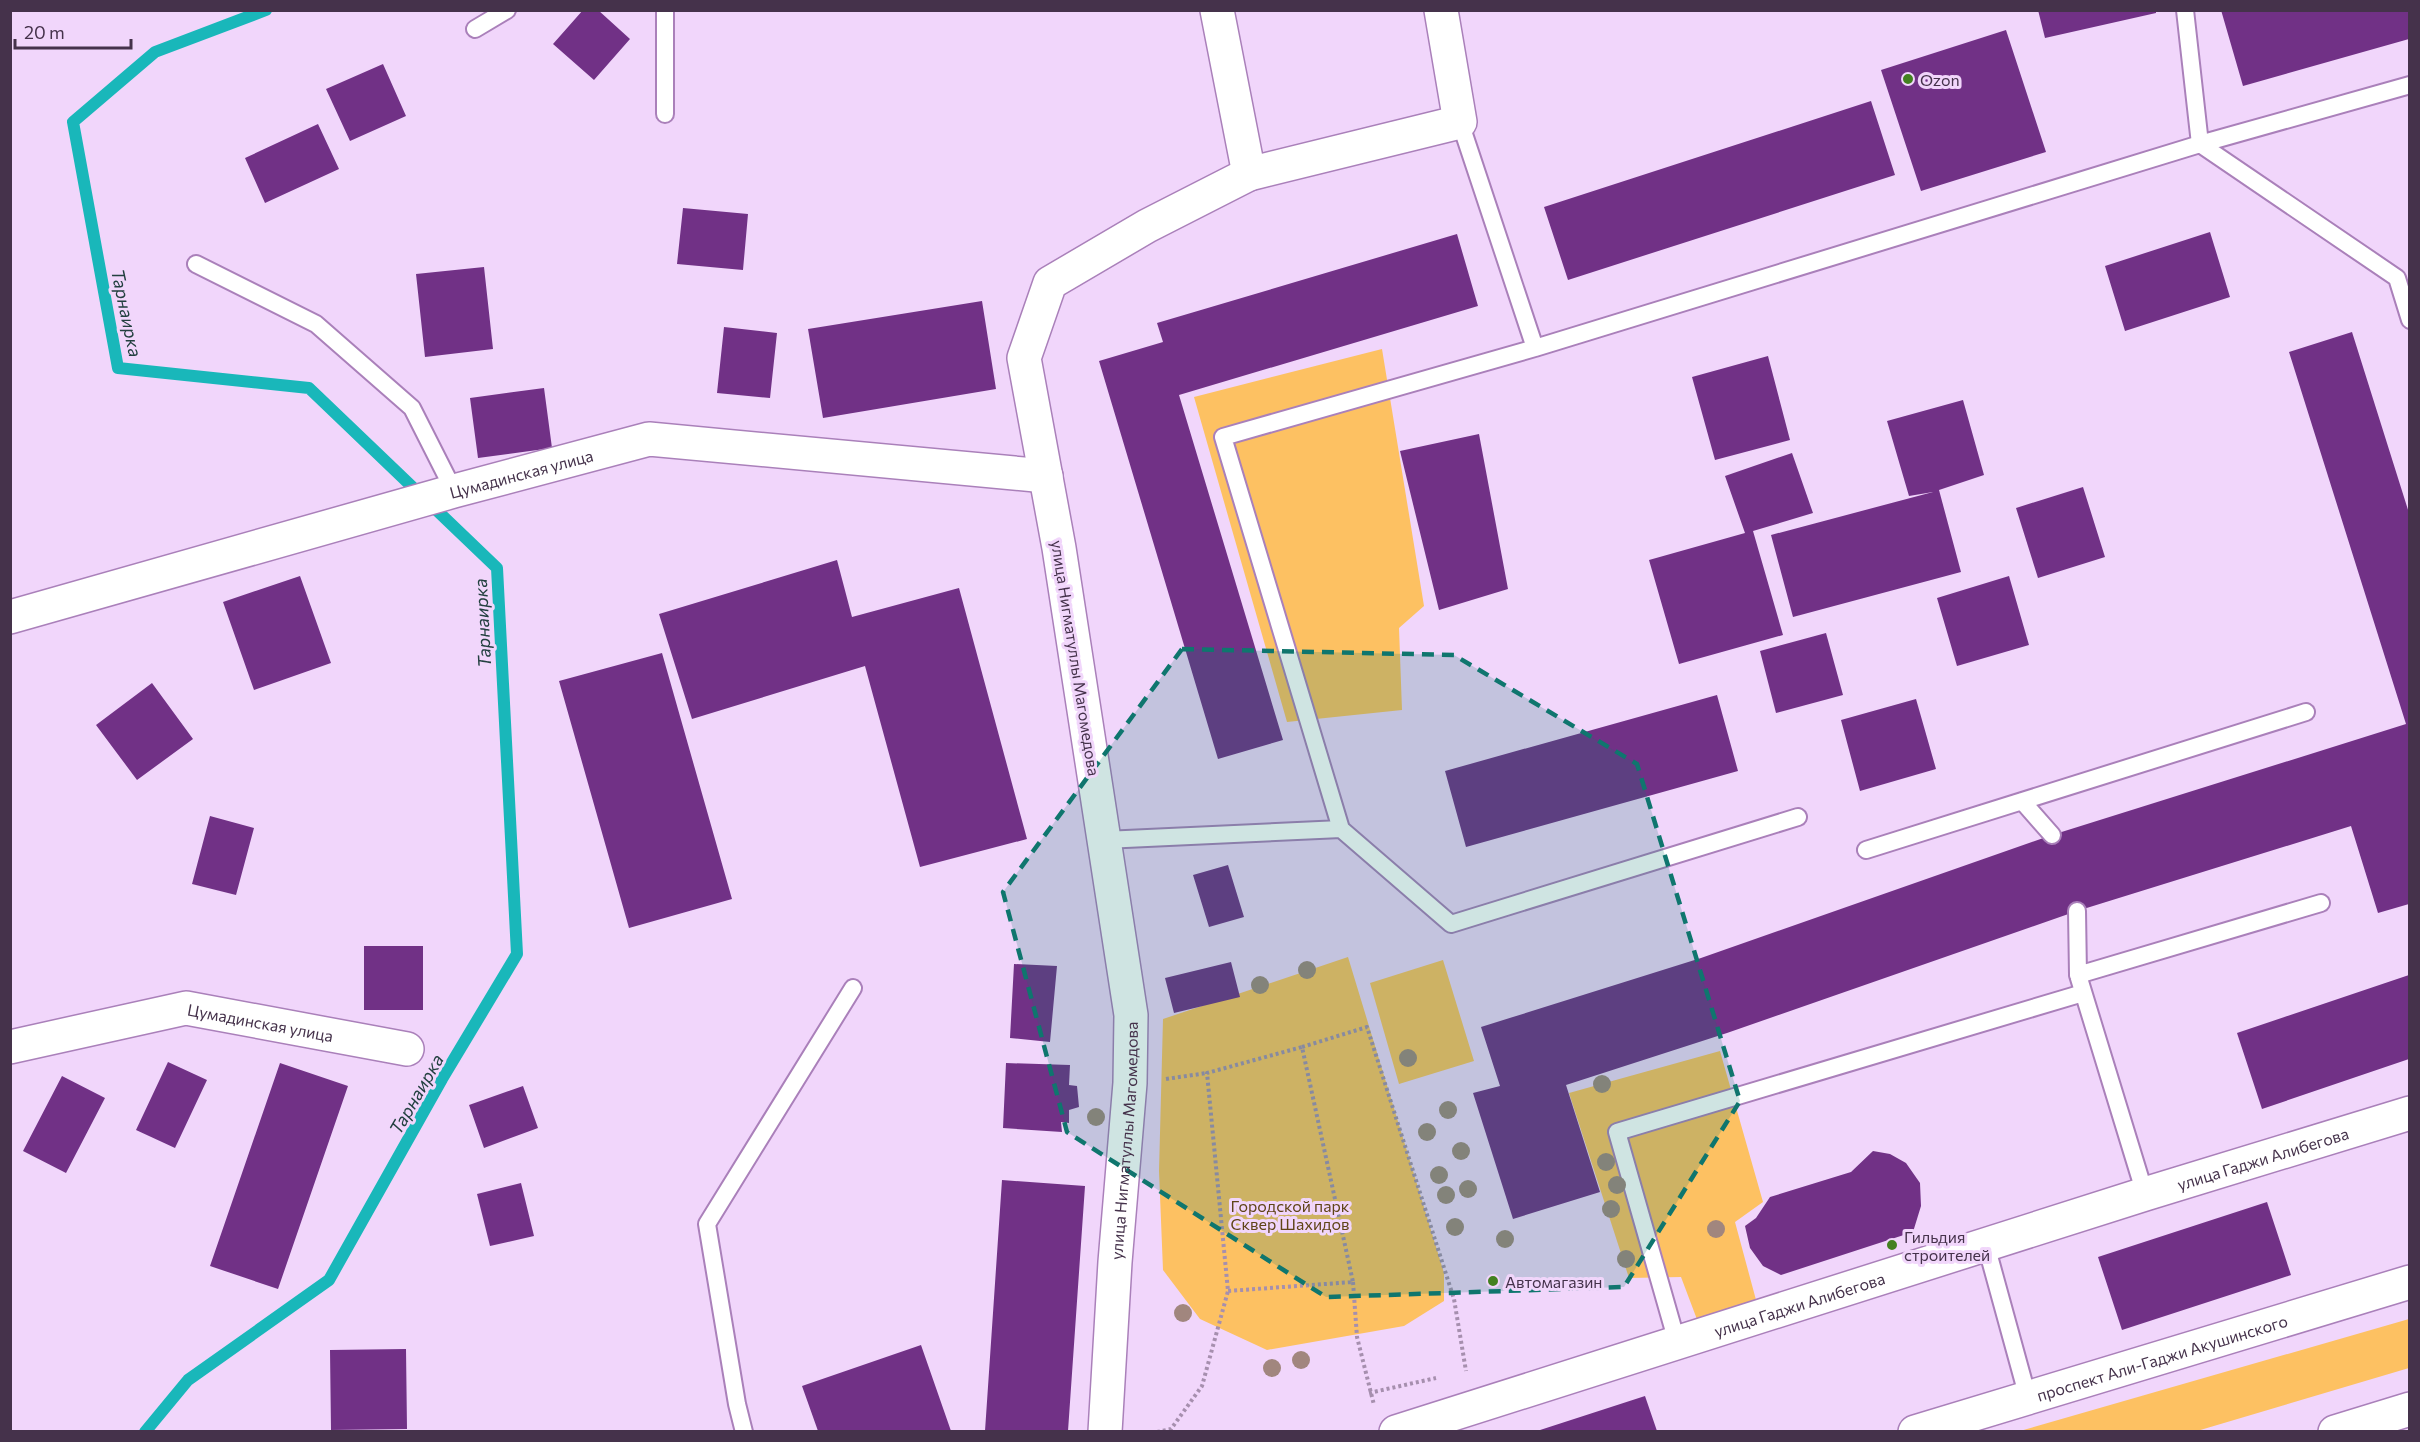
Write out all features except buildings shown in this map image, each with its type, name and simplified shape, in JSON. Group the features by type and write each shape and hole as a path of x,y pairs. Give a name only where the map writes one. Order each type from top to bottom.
{"street":[{"path":"1216,10 1249,174"},
{"path":"1441,10 1460,122"},
{"name":"улица Нигматуллы Магомедова","path":"1105,1431 1115,1262 1130,1083 1131,1015 1046,476 1024,358 1050,283 1147,226 1249,174 1460,122"},
{"name":"Цумадинская улица","path":"10,617 454,491 649,439 1046,476"},
{"name":"Цумадинская улица","path":"10,1047 186,1008 407,1048"},
{"name":"улица Гаджи Алибегова","path":"1386,1422 1677,1342 2409,1113"},
{"name":"проспект Али-Гаджи Акушинского","path":"1915,1431 2409,1282"},
{"path":"2335,1431 2409,1409"}],"lane":[{"path":"475,29 507,10"},
{"path":"665,10 665,114"},
{"path":"2185,10 2200,144 2397,278 2409,320"},
{"path":"1798,817 1451,924 1341,829 1222,437 1535,348 2200,144 2409,85"},
{"path":"1460,122 1535,348"},
{"path":"196,264 316,324 412,408 454,491"},
{"path":"1866,850 2306,712"},
{"path":"2022,801 2052,835"},
{"path":"1104,840 1341,829"},
{"path":"2078,975 2321,903"},
{"path":"2077,911 2078,975 2145,1194"},
{"path":"744,1431 737,1404 707,1224 853,988"},
{"path":"1677,1342 1617,1132 2083,993"},
{"path":"1986,1245 2028,1398"}],"path":[{"path":"1157,1431 1171,1429 1202,1386 1228,1291 1207,1073 1368,1027 1454,1299 1467,1371 1456,1374"},
{"path":"1302,1047 1353,1282 1357,1337 1369,1393 1386,1422"},
{"path":"1228,1291 1353,1282"},
{"path":"1369,1393 1446,1376"}],"highlighted area":[{"path":"1182,649 1454,655 1637,764 1740,1101 1624,1287 1326,1297 1067,1132 1003,892"}],"green space":[{"path":"1382,349 1424,606 1399,628 1402,710 1287,722 1194,397"},
{"name":"Городской парк Сквер Шахидов","path":"1348,957 1444,1273 1444,1301 1404,1326 1267,1350 1200,1319 1163,1270 1159,1171 1163,1019"},
{"path":"1443,960 1474,1061 1399,1084 1370,983"},
{"path":"1720,1051 1763,1202 1735,1222 1759,1311 1701,1330 1681,1277 1629,1278 1569,1093"},
{"path":"2409,1319 2409,1368 2197,1431 2020,1431"}],"waterway":[{"name":"Тарнаирка","path":"145,1432 188,1380 329,1280 442,1079 517,954 497,568 309,388 118,368 73,122 155,52 266,10"}],"place":[{"name":"Ozon","path":"1908,79"},
{"name":"Гильдия строителей","path":"1892,1245"},
{"name":"Автомагазин","path":"1493,1281"}]}
